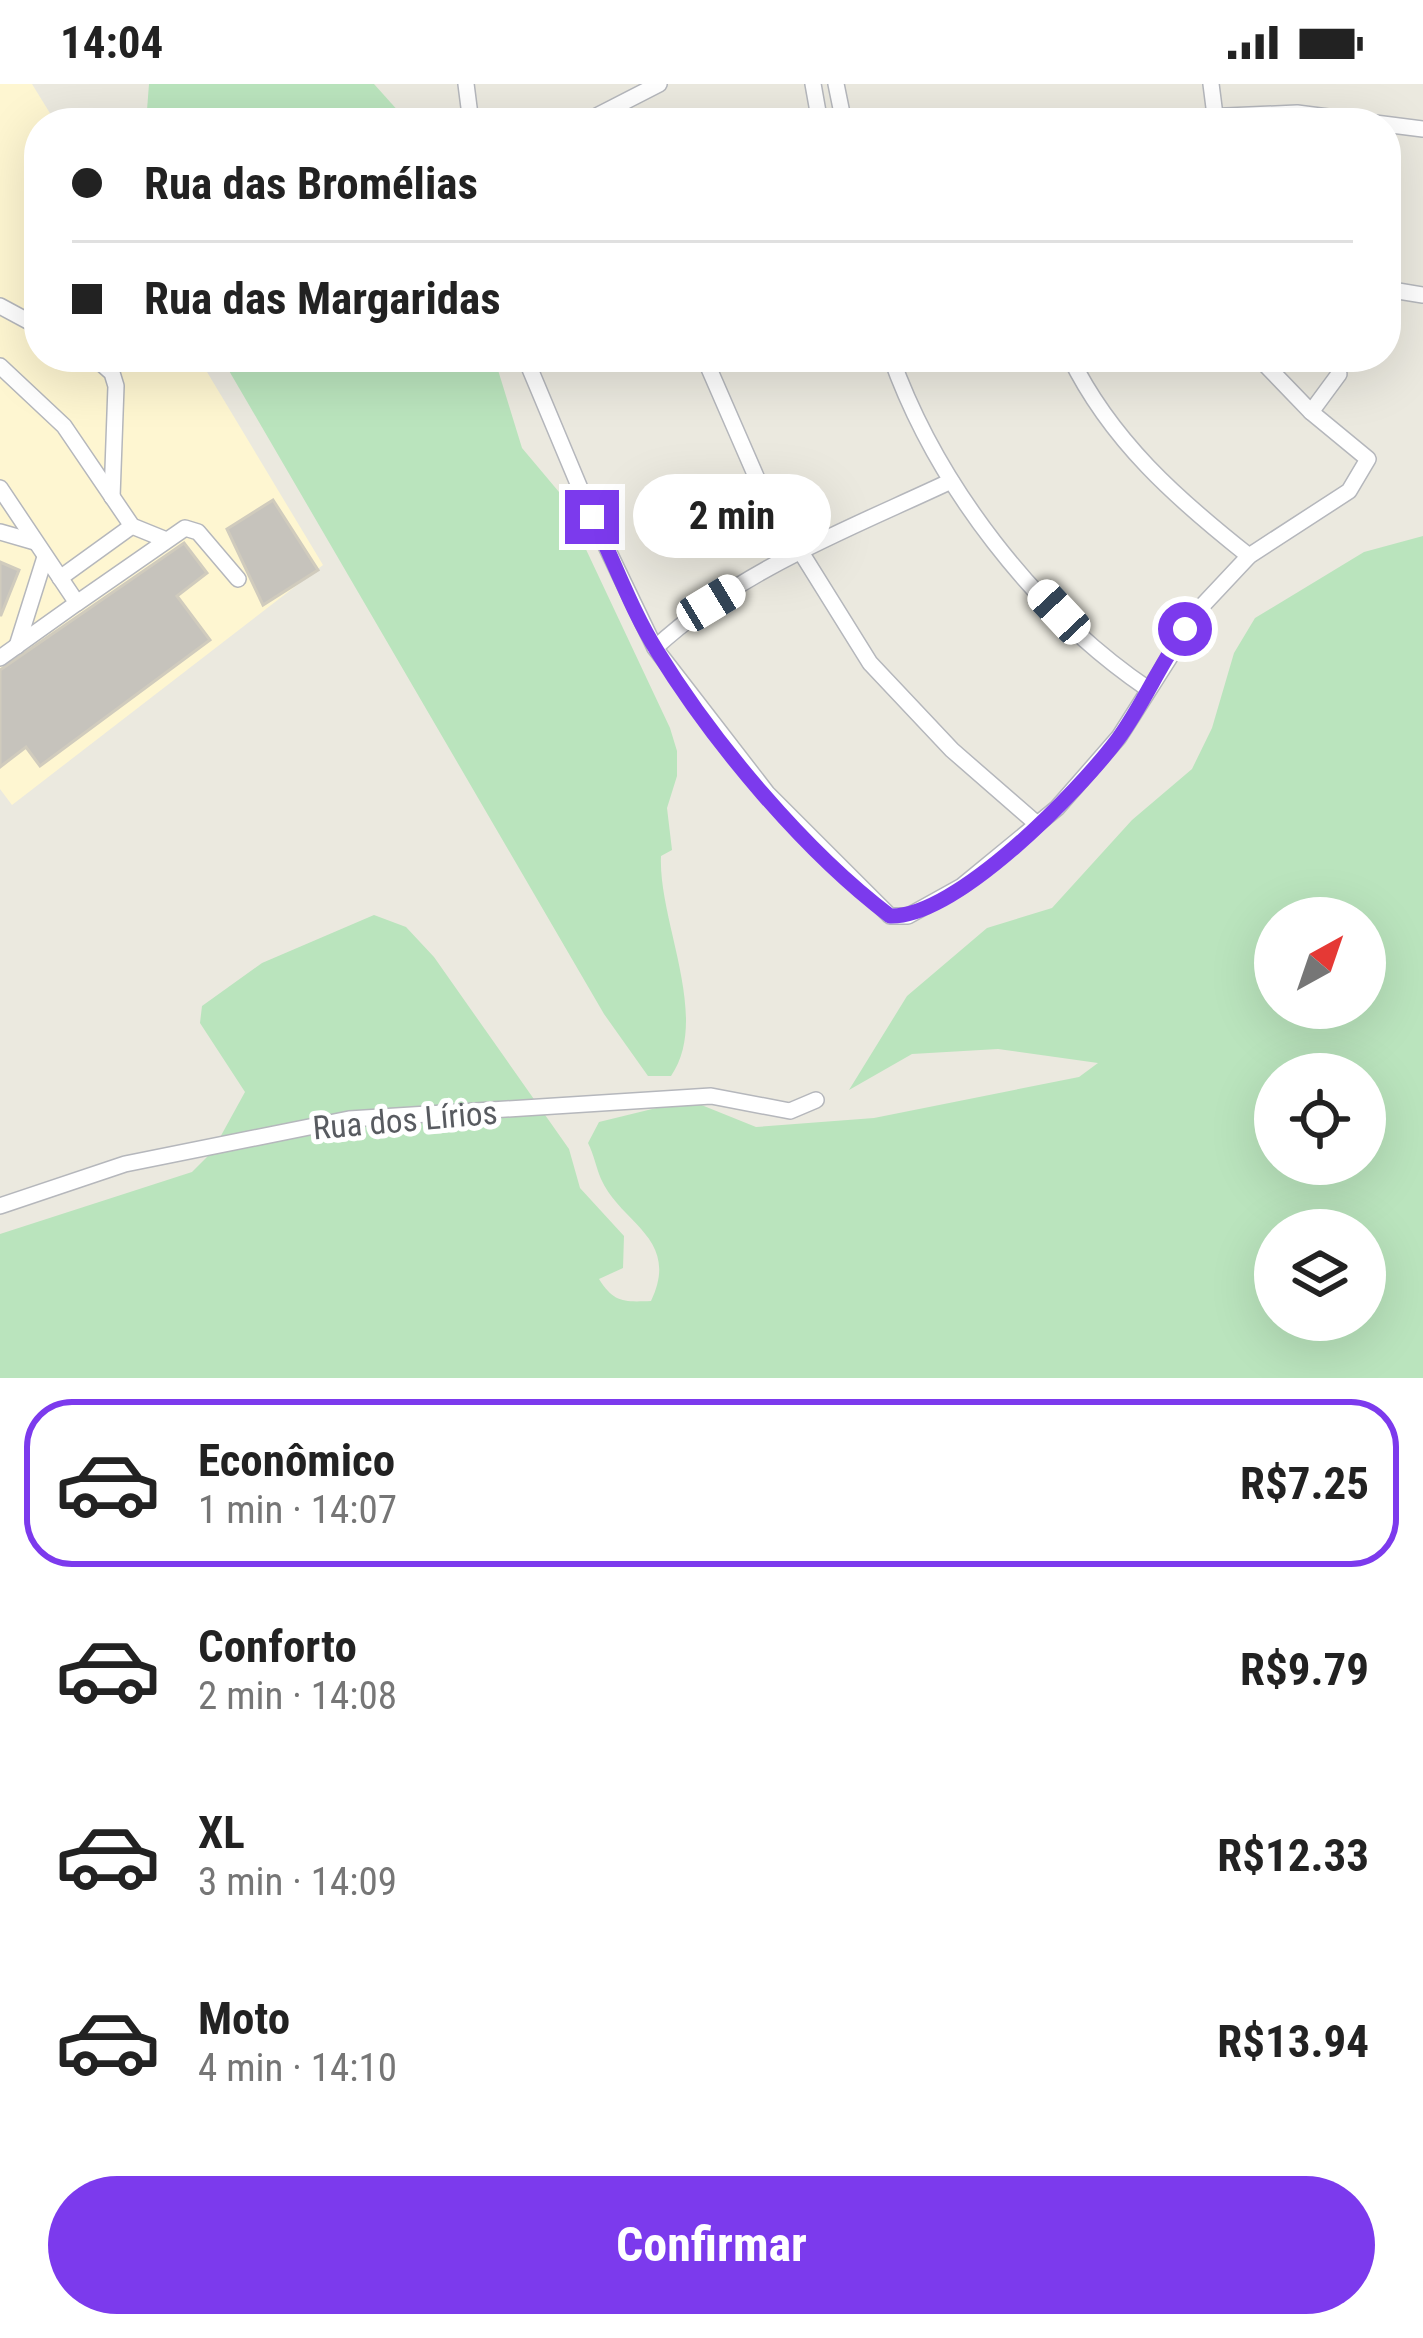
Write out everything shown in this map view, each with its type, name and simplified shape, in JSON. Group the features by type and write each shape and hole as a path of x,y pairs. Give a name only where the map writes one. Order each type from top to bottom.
{"street":[{"path":"612,108 659,84"},
{"path":"0,366 64,426 132,526 164,539"},
{"path":"111,372 116,386 112,497"},
{"path":"533,372 655,648 767,794 890,916 908,916 962,886 1037,824 1096,766 1203,604 1249,556 1349,491 1365,472 1368,459 1360,447 1311,412 1272,372"},
{"path":"711,372 761,488 869,663 952,750 1037,824"},
{"path":"898,372 951,481 1030,582 1114,666 1148,689"},
{"path":"1079,372 1118,436 1174,496 1249,556"},
{"path":"1311,412 1339,374"},
{"path":"655,648 711,603 801,549 951,481"},
{"path":"0,488 77,603"},
{"path":"60,578 132,526"},
{"path":"0,658 164,539 191,528 238,579"},
{"path":"0,532 35,542"},
{"path":"17,646 45,557"},
{"name":"Rua dos Lírios","path":"0,1207 125,1164 349,1119 712,1096 790,1111 815,1100"}],"shaded area":[{"path":"0,84 32,84 47,108 24,108 24,372 207,372 323,565 12,805 0,789"}],"green space":[{"path":"149,84 374,84 396,108 147,108"},
{"path":"230,372 499,372 522,448 559,492 677,751 677,776 667,808 672,850 661,856 686,1026 682,1053 671,1076 648,1076 604,1014"},
{"path":"1423,536 1423,1378 0,1378 0,1234 192,1172 212,1152 245,1092 200,1023 202,1006 262,963 374,915 406,927 434,957 569,1149 580,1188 624,1236 623,1268 599,1279 615,1297 627,1301 651,1301 659,1262 645,1233 601,1179 588,1143 599,1122 689,1100 756,1127 874,1118 1079,1077 1098,1063 998,1049 912,1054 849,1090 907,996 987,928 1052,908 1132,820 1192,769 1212,728 1234,653 1255,618 1364,552"}],"building":[{"path":"273,500 318,570 263,605 227,529"},
{"path":"184,543 207,573 177,596 210,640 40,766 26,747 0,767 0,670"},
{"path":"0,562 19,570 1,615 0,615"}],"route":[{"path":"592,517 655,648 716,735 825,856 890,916 908,916 962,886 1057,808 1119,737 1185,629"}]}
